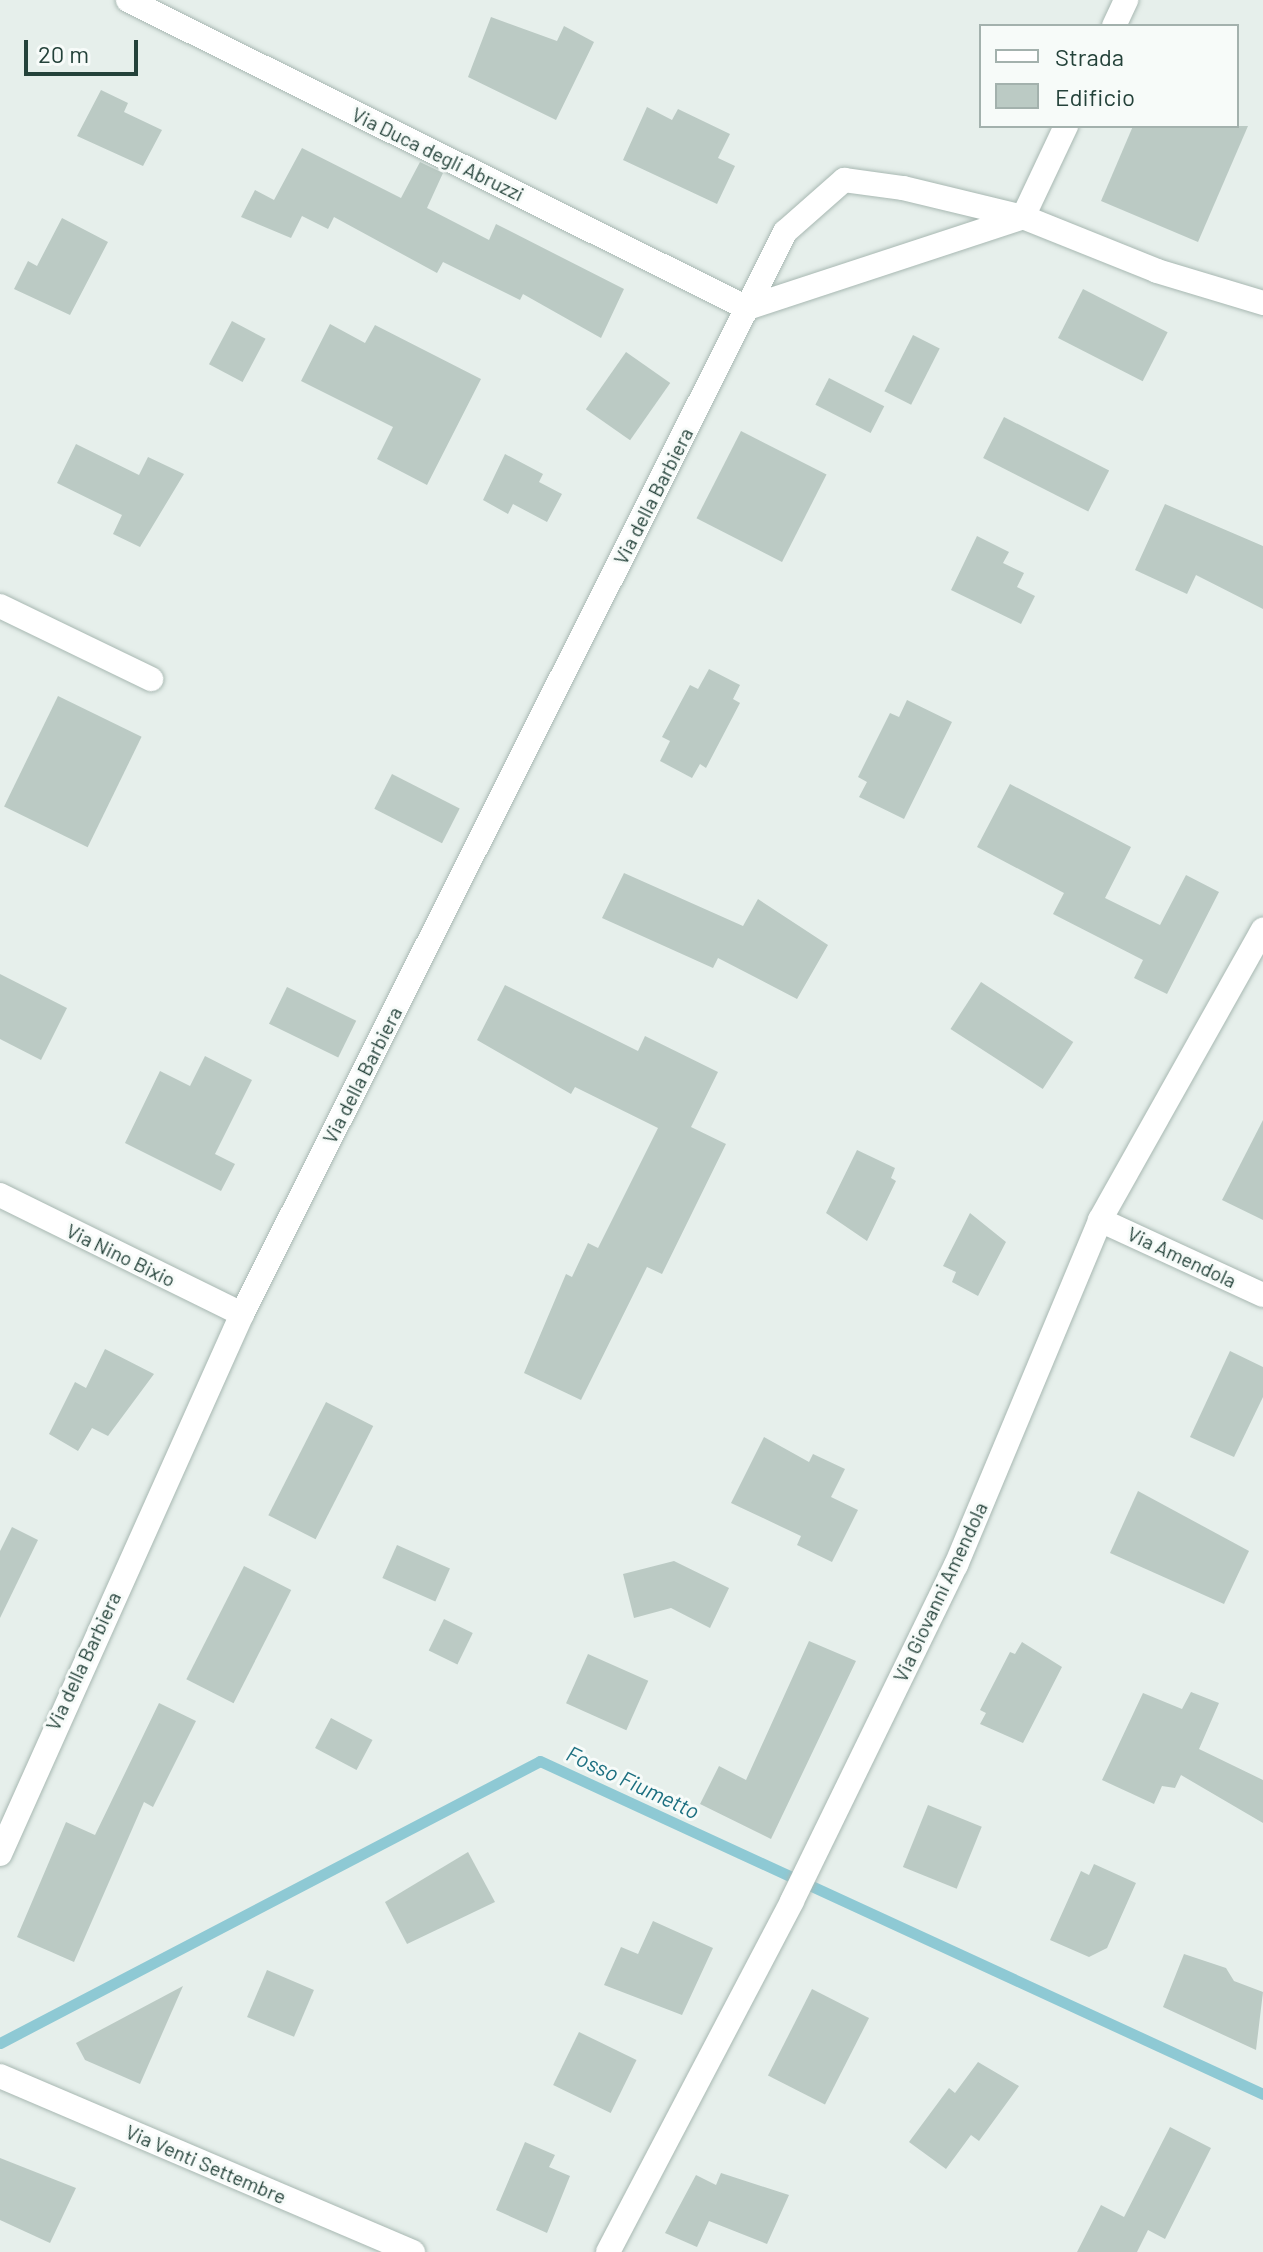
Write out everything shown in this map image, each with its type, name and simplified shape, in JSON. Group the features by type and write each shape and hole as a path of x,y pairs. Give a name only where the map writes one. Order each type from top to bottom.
{"street":[{"name":"Via Duca degli Abruzzi","path":"128,0 747,308"},
{"path":"1115,24 1126,0"},
{"path":"1023,217 1065,128"},
{"name":"Via della Barbiera","path":"0,1854 242,1314 785,232 844,180 1023,217"},
{"path":"747,308 1023,217 1157,271 1263,303"},
{"path":"0,606 151,679"},
{"name":"Via Giovanni Amendola","path":"608,2252 792,1901 956,1565 1100,1220 1263,930"},
{"name":"Via Nino Bixio","path":"0,1195 242,1314"},
{"name":"Via Amendola","path":"1100,1220 1263,1295"},
{"name":"Via Venti Settembre","path":"0,2076 413,2252"}],"building":[{"path":"491,17 557,41 564,26 594,42 556,120 468,77"},
{"path":"101,90 128,103 124,112 162,130 143,166 77,136"},
{"path":"647,107 672,120 678,109 730,134 718,158 735,166 717,204 623,160"},
{"path":"1248,126 1198,242 1101,201 1132,128"},
{"path":"302,148 401,198 420,162 443,173 427,208 489,240 496,224 624,289 601,338 523,294 520,300 443,262 437,273 334,217 328,229 302,216 291,238 241,217 255,190 274,200"},
{"path":"62,218 108,242 70,315 14,289 28,261 37,266"},
{"path":"1083,289 1168,332 1143,381 1058,338"},
{"path":"232,321 266,339 243,382 209,364"},
{"path":"330,324 365,343 375,325 481,379 427,485 377,459 393,427 301,381"},
{"path":"913,335 940,349 911,405 884,391"},
{"path":"626,352 670,383 630,440 586,409"},
{"path":"829,378 884,406 871,433 815,405"},
{"path":"1004,417 1109,471 1088,512 983,458"},
{"path":"741,431 827,475 782,562 697,518"},
{"path":"76,444 139,475 148,457 184,474 140,547 113,534 122,515 57,483"},
{"path":"505,454 543,474 539,482 562,494 547,522 513,504 508,514 483,500"},
{"path":"1165,504 1263,546 1263,609 1196,575 1187,594 1135,570"},
{"path":"977,536 1009,552 1003,563 1024,573 1017,587 1035,596 1021,624 951,590"},
{"path":"709,669 740,685 733,699 740,703 706,768 700,764 692,778 660,761 670,741 662,737 690,685 698,689"},
{"path":"58,696 142,737 88,847 4,807"},
{"path":"907,700 952,722 904,819 859,797 867,782 858,777 890,713 899,717"},
{"path":"392,774 460,809 442,843 374,809"},
{"path":"1010,784 1131,847 1105,898 1160,925 1186,875 1219,892 1167,994 1134,978 1143,960 1053,914 1064,893 977,847"},
{"path":"624,873 743,926 758,899 828,945 797,999 718,958 713,968 602,918"},
{"path":"0,974 67,1008 41,1060 0,1039"},
{"path":"981,982 1073,1042 1043,1089 951,1029"},
{"path":"505,985 638,1051 645,1036 718,1072 691,1127 726,1144 662,1274 647,1267 581,1400 524,1373 566,1274 572,1277 588,1243 598,1248 658,1128 575,1087 571,1094 477,1040"},
{"path":"287,987 356,1021 338,1058 269,1024"},
{"path":"205,1056 252,1080 215,1154 235,1164 221,1191 125,1143 160,1071 190,1086"},
{"path":"1263,1120 1263,1220 1222,1200"},
{"path":"857,1150 895,1168 891,1178 896,1181 867,1241 826,1213"},
{"path":"970,1213 1006,1242 978,1296 952,1282 956,1272 943,1266"},
{"path":"105,1349 154,1374 108,1436 92,1428 78,1451 49,1434 75,1382 86,1388"},
{"path":"1230,1351 1263,1367 1263,1397 1234,1457 1190,1437"},
{"path":"326,1402 373,1426 316,1539 268,1515"},
{"path":"764,1437 809,1462 813,1454 845,1469 831,1497 858,1510 832,1562 797,1545 801,1536 731,1503"},
{"path":"1138,1491 1249,1551 1224,1604 1110,1553"},
{"path":"12,1527 38,1540 0,1618 0,1551"},
{"path":"397,1545 450,1569 435,1601 382,1578"},
{"path":"674,1561 729,1588 710,1628 671,1608 634,1618 623,1574"},
{"path":"244,1566 291,1590 234,1703 186,1679"},
{"path":"444,1619 473,1633 457,1664 429,1650"},
{"path":"809,1641 856,1661 771,1839 700,1804 719,1766 746,1780"},
{"path":"1022,1642 1062,1667 1023,1743 980,1724 986,1713 980,1710 1010,1652 1015,1654"},
{"path":"588,1654 648,1681 626,1730 566,1703"},
{"path":"1191,1692 1219,1703 1199,1749 1263,1780 1263,1823 1181,1775 1175,1788 1162,1786 1154,1804 1102,1780 1143,1693 1182,1709"},
{"path":"159,1703 196,1721 153,1807 144,1802 74,1962 17,1937 66,1822 95,1835"},
{"path":"331,1718 372,1740 357,1770 315,1748"},
{"path":"928,1805 982,1827 957,1889 903,1867"},
{"path":"468,1852 495,1902 407,1944 385,1902"},
{"path":"1094,1864 1136,1883 1107,1948 1089,1957 1050,1940 1081,1871 1089,1875"},
{"path":"653,1921 713,1948 682,2015 604,1985 621,1947 638,1954"},
{"path":"1184,1954 1226,1968 1234,1981 1263,1992 1256,2050 1163,2007"},
{"path":"267,1970 314,1990 294,2037 247,2017"},
{"path":"183,1986 140,2084 85,2060 76,2043"},
{"path":"812,1989 869,2018 825,2104 768,2075"},
{"path":"579,2032 637,2060 611,2113 553,2085"},
{"path":"978,2062 1019,2086 979,2141 971,2135 946,2169 909,2142 949,2088 955,2093"},
{"path":"1170,2127 1211,2148 1165,2239 1148,2230 1137,2252 1077,2252 1101,2205 1124,2217"},
{"path":"525,2142 555,2155 549,2167 570,2176 547,2233 496,2210"},
{"path":"0,2158 76,2188 50,2243 0,2220"},
{"path":"721,2173 789,2195 767,2244 709,2221 697,2247 665,2233 696,2175 716,2185"}],"waterway":[{"name":"Fosso Fiumetto","path":"0,2043 540,1761 1263,2094"}]}
